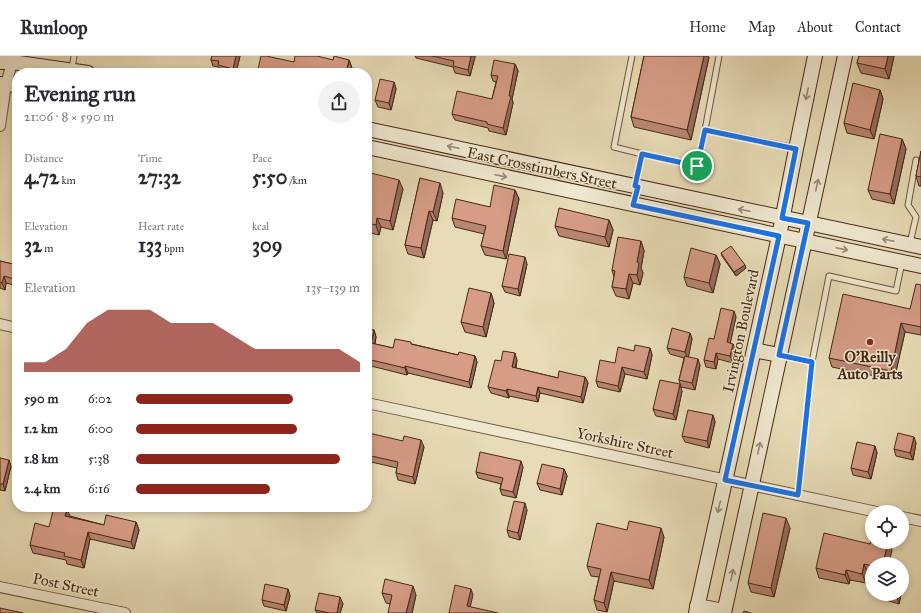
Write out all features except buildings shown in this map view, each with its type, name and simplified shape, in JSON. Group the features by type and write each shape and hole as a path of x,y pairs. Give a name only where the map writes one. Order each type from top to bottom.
{"main road":[{"name":"Irvington Boulevard","path":"697,609 779,236 815,56"},
{"path":"697,609 724,612 845,56"},
{"path":"9,60 55,68"},
{"name":"East Crosstimbers Street","path":"372,130 915,246"},
{"path":"392,152 397,135"},
{"name":"East Crosstimbers Street","path":"372,148 921,266"},
{"path":"633,205 636,187"},
{"path":"754,350 779,355"}],"street":[{"path":"0,126 8,84 9,60"},
{"path":"0,324 12,327"},
{"name":"Yorkshire Street","path":"372,404 865,509"},
{"path":"909,519 921,522"},
{"name":"Post Street","path":"0,587 125,613"}],"lane":[{"path":"72,68 74,56"},
{"path":"632,56 614,147 697,166 719,56"},
{"path":"705,130 796,149"},
{"path":"636,187 642,154"},
{"path":"915,246 916,216 908,205 916,160"},
{"path":"798,495 812,362 829,276 896,291 902,262"},
{"path":"779,355 812,362"}],"place":[{"name":"O'Reilly Auto Parts","path":"870,342"}],"route":[{"path":"705,130 796,149 782,218 808,223 779,355 812,362 798,495 725,480 779,236 633,205 638,187 635,186 642,154 697,166 705,130"}]}
